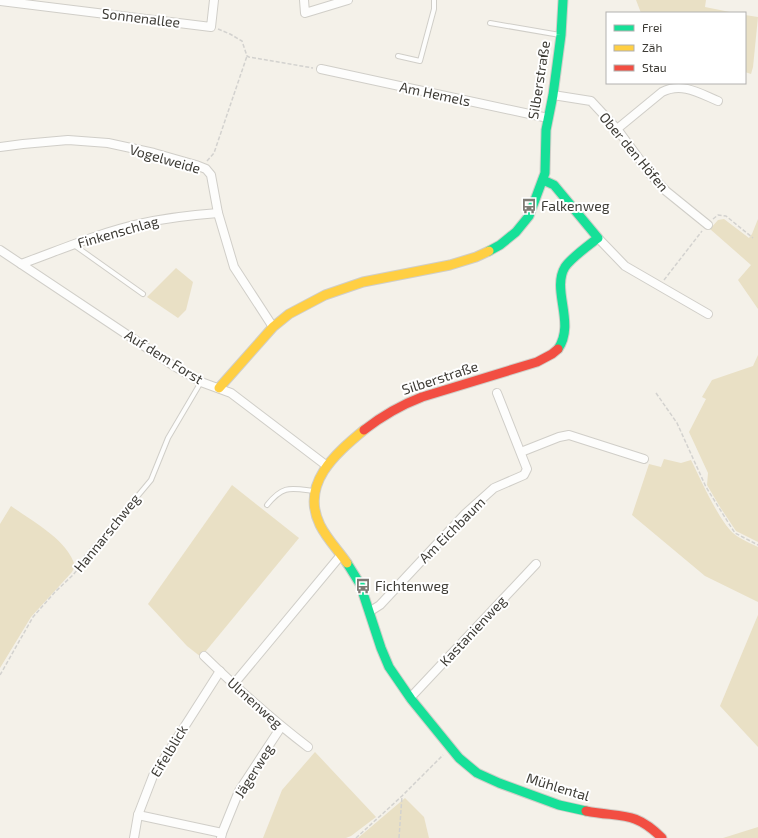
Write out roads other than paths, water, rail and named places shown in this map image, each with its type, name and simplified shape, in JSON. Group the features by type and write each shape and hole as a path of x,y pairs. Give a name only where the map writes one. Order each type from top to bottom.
{"street":[{"name":"Sonnenallee","path":"0,1 210,27 214,0"},
{"path":"304,0 305,13 348,0"},
{"name":"Silberstraße","path":"543,180 546,165 545,140 561,35 563,0"},
{"name":"Am Hemels","path":"321,69 548,118"},
{"path":"617,129 662,92 668,85 686,88 718,101"},
{"name":"Ober den Höfen","path":"553,94 591,102 617,129 651,175 666,191 708,225"},
{"name":"Vogelweide","path":"0,147 68,140 108,143 206,169 211,175 218,213 234,268 272,327"},
{"path":"219,388 272,327 289,314 325,295 363,282 450,265 476,257 500,246 516,232 529,216 543,180 554,185 598,238 625,266 708,314"},
{"name":"Finkenschlag","path":"21,264 73,244 138,224 182,216 218,213"},
{"name":"Silberstraße","path":"450,749 397,680 385,658 354,574 325,534 316,518 314,508 314,491 316,484 327,466 385,415 409,402 537,362 554,353 560,347 564,333 560,283 563,270 567,264 598,238"},
{"name":"Auf dem Forst","path":"0,250 174,366 201,382 231,393 327,466"},
{"name":"Am Eichbaum","path":"368,612 380,605 465,514 494,488 524,475 527,469 497,393"},
{"path":"521,452 558,437 569,435 644,459"},
{"path":"233,685 341,555"},
{"name":"Kastanienweg","path":"410,698 536,564"},
{"name":"Ulmenweg","path":"204,656 233,685 281,727 308,747"},
{"name":"Eifelblick","path":"134,838 138,815 153,776 161,761 220,672"},
{"name":"Jägerweg","path":"222,835 239,791 281,727"},
{"name":"Mühlental","path":"450,749 471,768 497,782 578,810 638,818 648,824 662,838"},
{"path":"138,815 222,835"}],"lane":[{"path":"398,56 420,61 434,9 434,0"},
{"path":"490,23 561,35"},
{"path":"73,244 143,294"},
{"name":"Hannarschweg","path":"85,559 150,480 168,438 201,382"},
{"path":"267,505 276,494 285,490 297,489 314,491"}],"place":[{"name":"Falkenweg","path":"529,206"},
{"name":"Fichtenweg","path":"363,586"}]}
